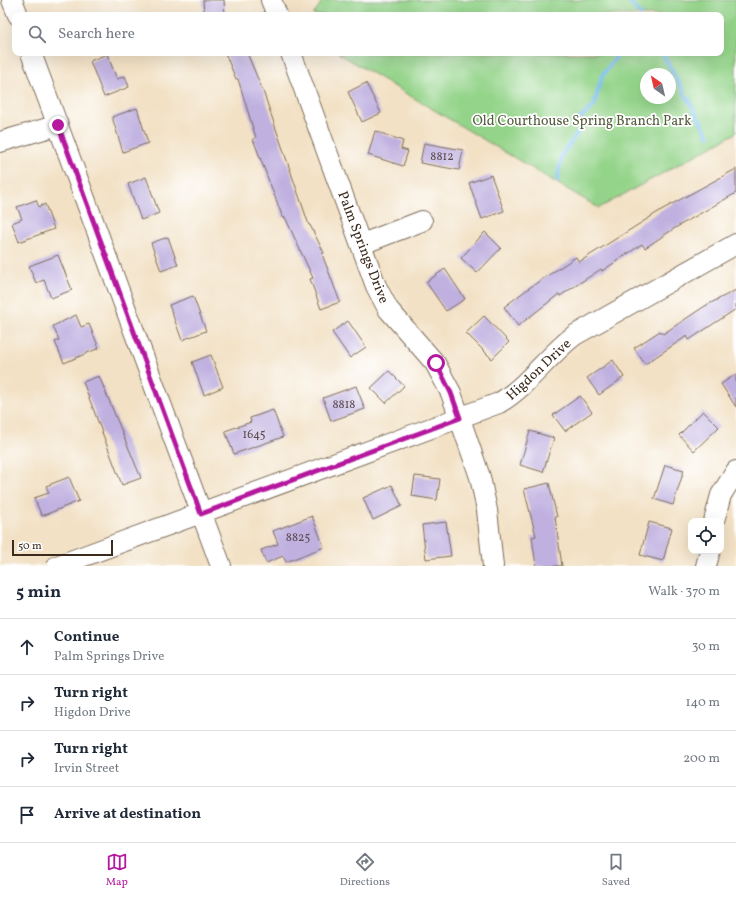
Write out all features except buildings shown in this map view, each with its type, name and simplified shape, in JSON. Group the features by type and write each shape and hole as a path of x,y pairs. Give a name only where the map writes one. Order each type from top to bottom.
{"street":[{"path":"12,0 17,12"},
{"path":"271,0 276,12"},
{"path":"32,56 221,566"},
{"name":"Palm Springs Drive","path":"292,56 362,244 376,286 388,309 436,363 451,393 480,477 487,510 493,566"},
{"path":"0,142 58,125"},
{"path":"362,244 422,221"},
{"name":"Higdon Drive","path":"57,566 499,403 512,395 559,347 576,335 736,244"},
{"path":"715,518 721,495 736,472"},
{"path":"706,566 709,554"}],"green space":[{"name":"Old Courthouse Spring Branch Park","path":"323,0 736,0 736,133 599,208 343,56 724,56 724,12 315,12"}],"waterway":[{"path":"628,0 638,12"},
{"path":"557,181 562,154 580,130 580,118 594,106 602,76 617,56"},
{"path":"664,56 709,136"}],"route":[{"path":"58,125 201,514 460,418 451,393 436,363"}]}
